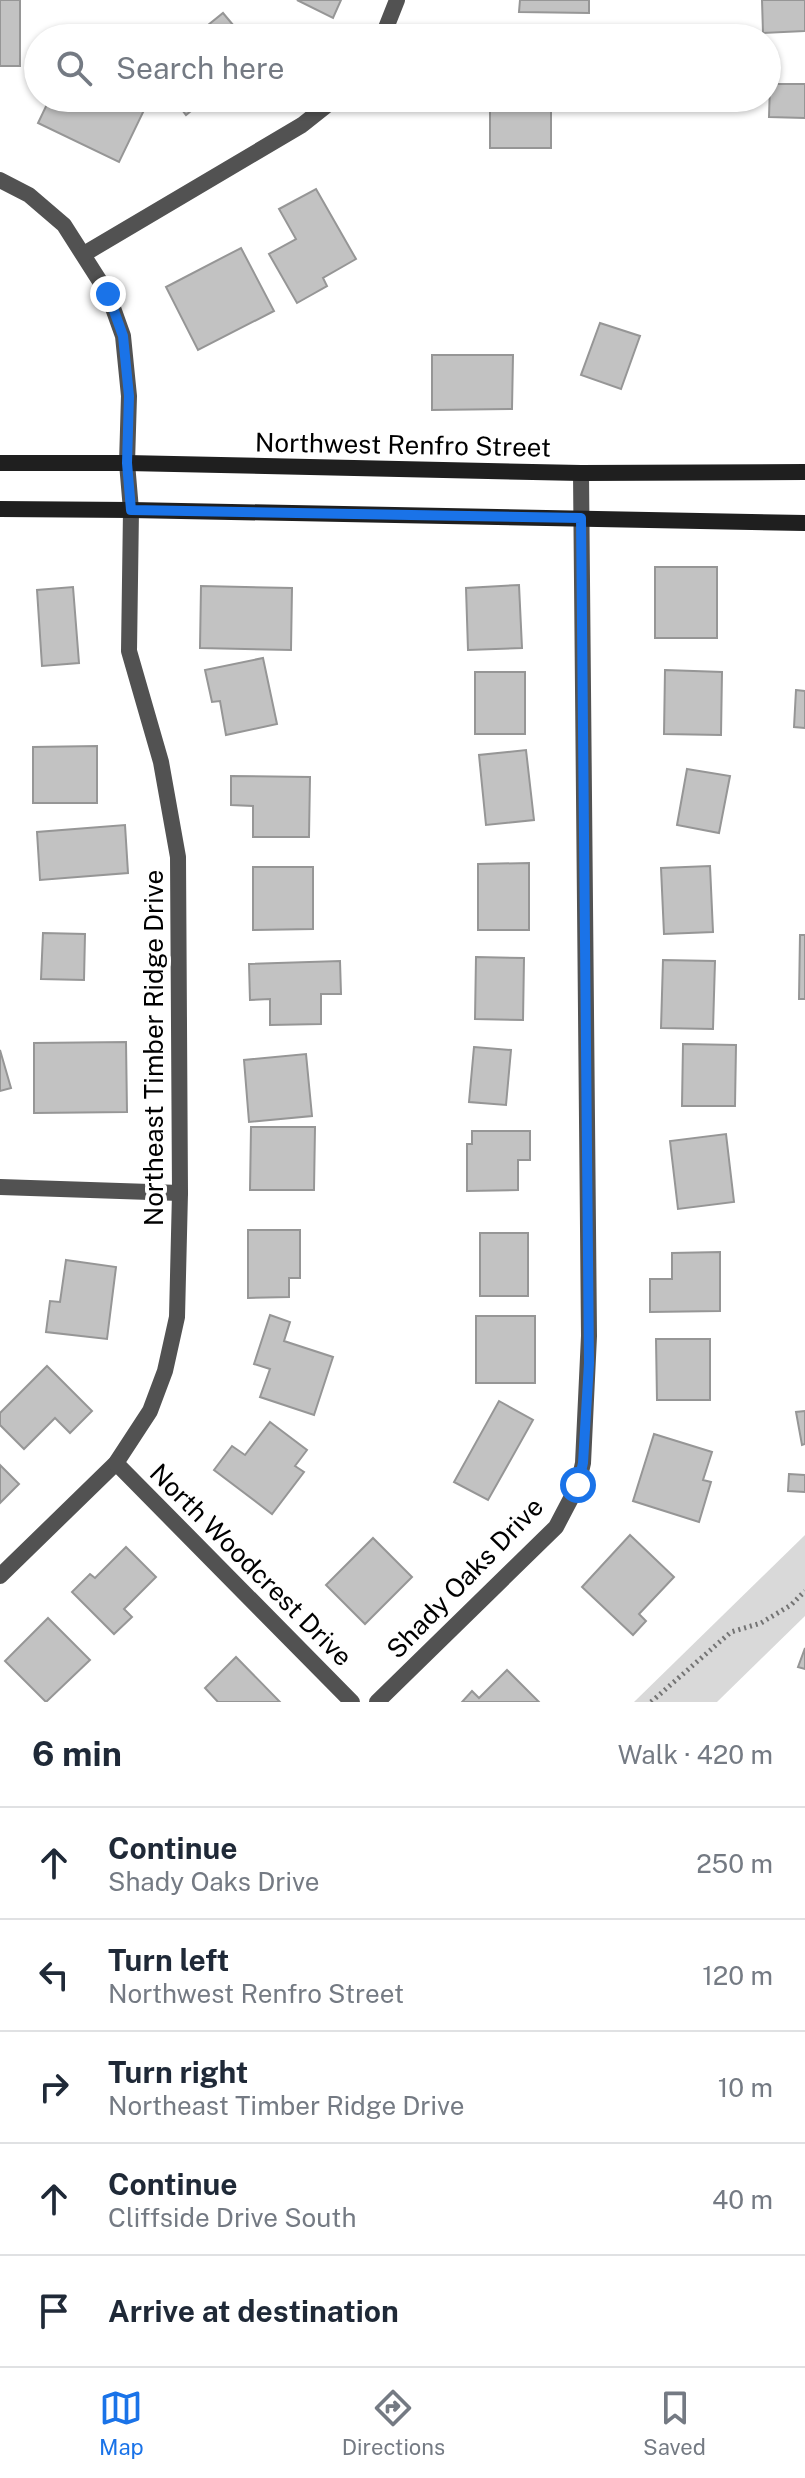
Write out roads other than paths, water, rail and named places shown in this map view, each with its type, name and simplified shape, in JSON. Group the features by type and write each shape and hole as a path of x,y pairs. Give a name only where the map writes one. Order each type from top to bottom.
{"main road":[{"name":"Northwest Renfro Street","path":"0,463 581,473 805,472"},
{"path":"0,509 805,523"}],"street":[{"path":"388,24 397,0"},
{"path":"84,254 302,125 318,112"},
{"name":"Northeast Timber Ridge Drive","path":"0,180 29,195 64,225 108,294 123,336 129,396 129,651 161,762 178,857 180,1193 177,1317 165,1371 150,1411 116,1463 0,1576"},
{"name":"Shady Oaks Drive","path":"377,1702 556,1527 578,1485 583,1463 589,1336 581,473"},
{"path":"0,1187 180,1193"},
{"name":"North Woodcrest Drive","path":"116,1463 352,1702"}]}
